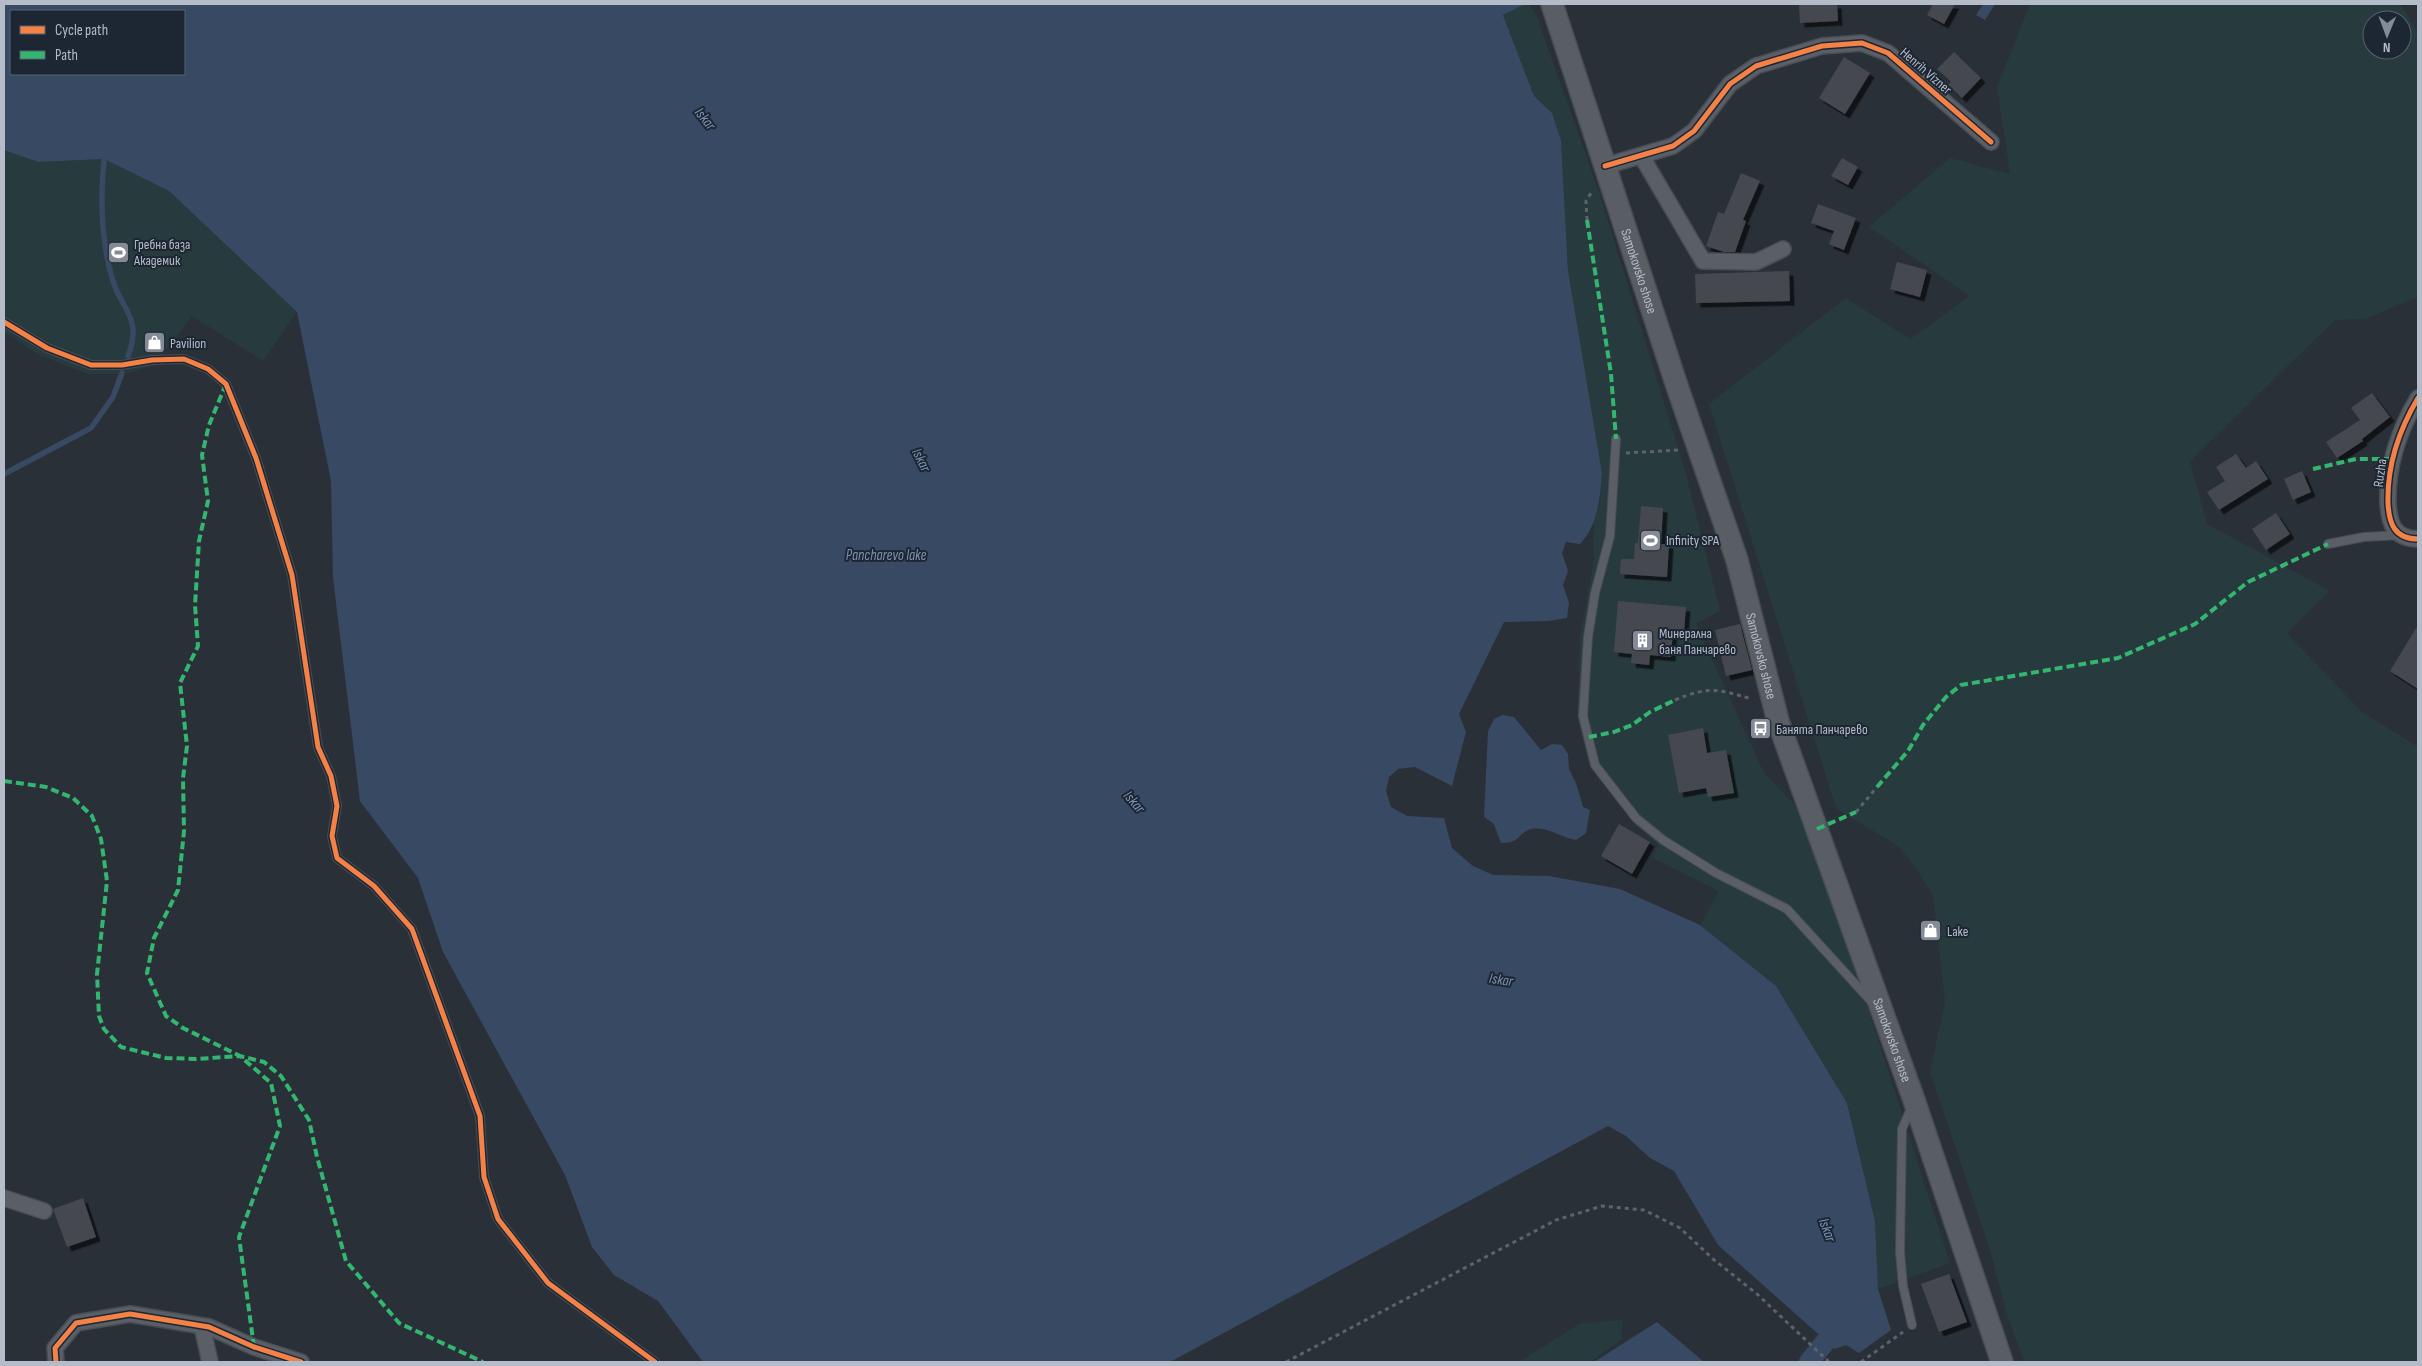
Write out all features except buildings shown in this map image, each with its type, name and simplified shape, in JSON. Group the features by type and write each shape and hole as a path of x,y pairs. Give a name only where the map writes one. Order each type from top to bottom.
{"main road":[{"name":"Samokovsko shose","path":"1552,4 1737,560 1774,705 1885,1016 2002,1362"}],"street":[{"name":"Henrih Vizner","path":"1605,166 1642,157 1673,146 1694,131 1730,84 1756,66 1822,46 1862,43 1888,54 1991,142"},
{"path":"1642,157 1703,261 1756,262 1783,249"},
{"name":"Ruzha","path":"2403,535 2395,530 2389,522 2387,483 2392,459 2408,416 2418,398"},
{"path":"2403,535 2418,539"},
{"path":"4,1198 44,1211"},
{"path":"56,1362 55,1348 76,1323 130,1314 202,1326 301,1362"},
{"path":"202,1326 210,1362"}],"lane":[{"path":"4,322 47,348 91,365 122,365 152,360 184,360 208,369 226,384 256,458 292,575 318,747 331,776 337,806 332,836 337,858 374,886 412,929 480,1116 484,1177 498,1219 548,1282 655,1362"},
{"path":"1616,439 1610,536 1595,593 1588,637 1583,716 1596,765 1636,818 1663,840 1716,873 1787,908 1885,1016"},
{"path":"2328,544 2364,538 2403,535"},
{"path":"1912,1325 1903,1286 1900,1252 1902,1129 1914,1100"}],"path":[{"path":"1615,454 1699,450"},
{"path":"1675,700 1694,692 1715,689 1774,705"},
{"path":"1856,812 1877,787"},
{"path":"1286,1362 1556,1220 1602,1206 1644,1210 1680,1228 1713,1259 1805,1337 1810,1345 1829,1362"},
{"path":"1861,1362 1912,1325"}],"green space":[{"path":"1529,4 1537,17 1599,192 1684,467 1720,611 1696,624 1764,773 1794,804 1835,905 1950,1263 1878,1289 1875,1221 1847,1103 1776,986 1700,925 1719,891 1653,858 1658,844 1636,825 1590,767 1577,716 1580,637 1593,565 1594,524 1600,500 1602,473 1568,271 1561,140 1552,113 1534,96 1503,14"},
{"path":"2030,4 2400,4 2404,10 2362,10 2362,60 2412,60 2412,23 2418,32 2418,297 2365,319 2335,320 2190,461 2207,524 2330,591 2287,633 2361,711 2418,747 2418,1362 2024,1362 2007,1315 1990,1250 1930,1072 1945,1002 1933,896 1916,868 1898,846 1836,808 1709,404 1846,298 1910,339 1970,296 1869,227 1950,158 2010,174 1997,87"},
{"name":"Гребна база Академик","path":"4,150 38,162 104,159 169,191 297,312 263,361 192,316 154,366 123,374 88,374 39,355 4,332"},
{"path":"1622,1320 1622,1339 1590,1362 1519,1362 1579,1324"}],"water":[{"name":"Pancharevo lake","path":"4,4 1525,4 1503,15 1534,96 1552,113 1561,140 1568,271 1602,473 1599,502 1591,529 1586,537 1580,544 1566,542 1562,553 1568,571 1563,585 1569,603 1567,618 1548,621 1504,622 1459,714 1466,732 1452,786 1415,767 1398,769 1389,777 1386,791 1391,807 1407,816 1444,818 1452,848 1473,866 1493,875 1549,876 1620,889 1700,925 1776,986 1847,1103 1875,1221 1878,1289 1891,1330 1859,1353 1846,1345 1835,1349 1718,1245 1674,1171 1650,1158 1626,1136 1608,1126 1170,1362 703,1362 658,1301 614,1275 592,1247 565,1175 443,952 418,878 360,801 333,578 331,481 297,312 169,191 104,159 38,162 4,150"},
{"path":"1983,4 1995,4 1985,20 1976,15"},
{"path":"1503,715 1514,717 1541,750 1552,744 1562,745 1568,754 1569,769 1576,783 1583,807 1590,810 1586,833 1576,840 1536,828 1526,831 1512,842 1501,843 1494,824 1484,817 1488,731 1494,719"},
{"path":"1657,1322 1704,1362 1594,1362"}],"waterway":[{"path":"105,152 102,183 102,216 108,263 112,278 132,323 132,343 128,356"},
{"path":"4,474 91,428 113,397 122,373"},
{"path":"1809,1362 1826,1341"}],"marked path":[{"path":"1587,220 1611,374 1616,439"},
{"path":"226,384 209,425 202,455 208,501 199,541 195,605 198,646 180,683 187,746 183,778 184,831 178,890 154,938 147,973 166,1016 183,1028 240,1056 271,1083 280,1126 239,1237 254,1347"},
{"path":"2313,469 2356,459 2392,459"},
{"path":"1877,787 1908,751 1923,725 1946,697 1961,685 2118,658 2195,624 2248,582 2328,544"},
{"path":"1589,737 1614,732 1632,725 1650,712 1675,700"},
{"path":"4,781 46,787 73,798 92,816 101,839 107,881 97,974 99,1016 104,1029 121,1047 166,1058 196,1059 240,1056 264,1062 281,1076 309,1120 317,1157 346,1261 399,1323 483,1362"},
{"path":"1817,829 1856,812"}],"cycle path":[{"path":"1605,166 1673,146 1694,131 1730,84 1756,66 1822,46 1862,43 1888,53 1991,142"},
{"path":"4,322 47,348 91,365 122,365 152,360 184,359 208,369 226,384 256,458 292,575 318,747 331,776 337,806 332,836 337,858 374,886 412,929 480,1116 484,1177 498,1219 548,1283 655,1362"},
{"path":"2418,398 2400,436 2392,462 2388,489 2390,517 2394,528 2403,536 2418,539"},
{"path":"56,1362 55,1348 76,1323 130,1314 209,1327 254,1347 301,1362"}],"place":[{"name":"Гребна база Академик","path":"118,252"},
{"name":"Pavilion","path":"154,343"},
{"name":"Infinity SPA","path":"1650,540"},
{"name":"Минерална баня Панчарево","path":"1643,641"},
{"name":"Банята Панчарево","path":"1760,729"},
{"name":"Lake","path":"1931,931"}],"water label":[{"name":"Iskar","path":"705,119"},
{"name":"Iskar","path":"921,460"},
{"name":"Iskar","path":"1134,802"},
{"name":"Iskar","path":"1501,980"},
{"name":"Iskar","path":"1827,1230"}]}
